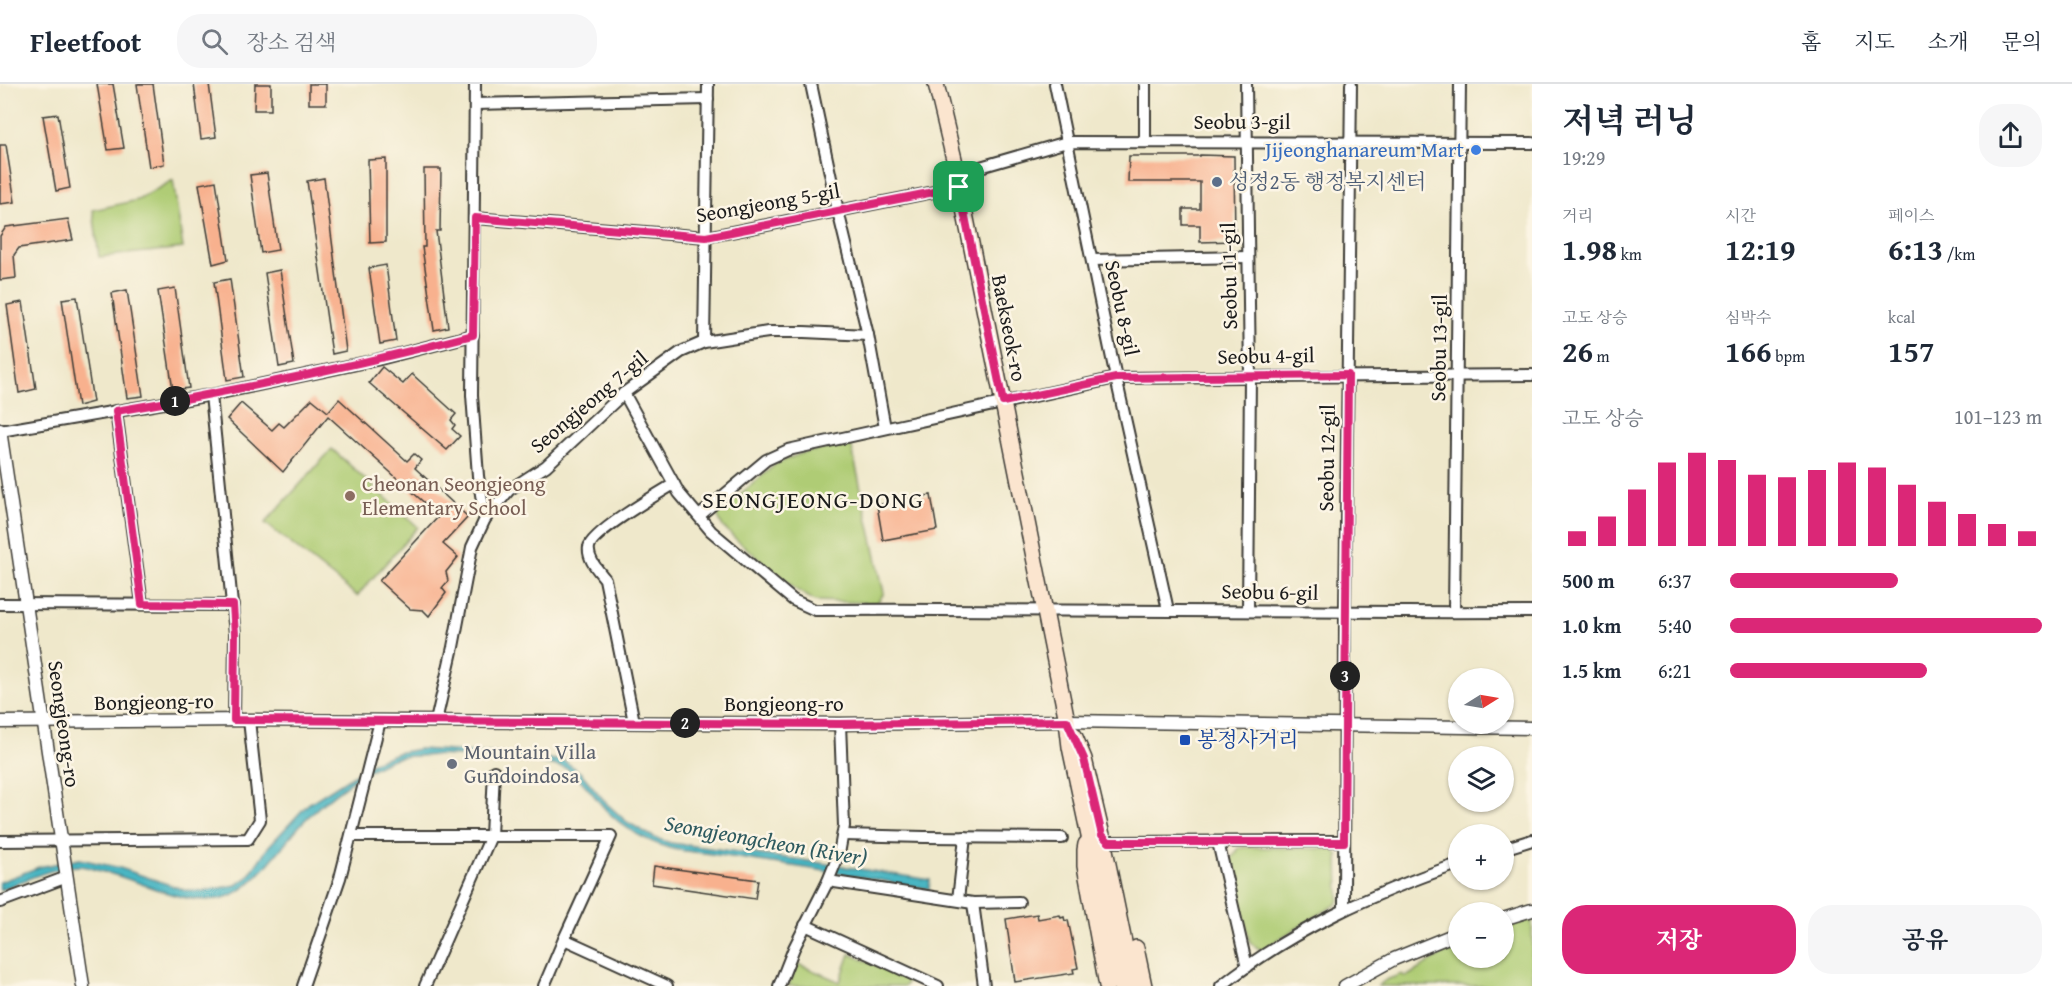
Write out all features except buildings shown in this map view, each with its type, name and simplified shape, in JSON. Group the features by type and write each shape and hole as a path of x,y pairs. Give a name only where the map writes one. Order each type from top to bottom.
{"main road":[{"name":"Baekseok-ro","path":"936,84 1003,402 1067,721 1070,747 1100,837 1133,986"},
{"name":"Baekseok-ro","path":"1100,837 1121,986"},
{"path":"1107,986 1084,850 1100,837 1113,848 1144,986"}],"street":[{"path":"475,84 472,395 478,476 485,519"},
{"path":"704,342 708,84"},
{"path":"811,84 868,335 885,428"},
{"name":"Seobu 8-gil","path":"1055,84 1116,378 1168,610"},
{"path":"1145,84 1145,142"},
{"name":"Seobu 11-gil","path":"1246,84 1250,376 1248,611"},
{"name":"Seobu 12-gil","path":"1344,909 1351,84"},
{"name":"Seobu 13-gil","path":"1454,612 1460,84"},
{"path":"475,104 708,99"},
{"name":"Seobu 3-gil","path":"958,181 1067,142 1532,143"},
{"name":"Seongjeong 5-gil","path":"475,218 706,237 838,211 958,181"},
{"path":"1092,260 1248,257"},
{"name":"Seongjeong 7-gil","path":"436,721 472,547 485,519 509,490 546,466 624,393 681,352 704,342 768,332 868,335"},
{"path":"0,430 211,395 376,360 473,335"},
{"name":"Seobu 4-gil","path":"699,516 766,460 789,450 1116,378 1532,375"},
{"name":"Seobu 6-gil","path":"624,393 674,483 711,531 793,600 815,610 1532,612"},
{"path":"211,395 233,605 234,720"},
{"path":"116,411 142,604"},
{"name":"Seongjeong-ro","path":"0,430 67,875"},
{"path":"634,722 605,579 591,561 588,548 591,541 605,528 674,483"},
{"path":"0,604 233,605"},
{"path":"0,841 63,845 248,839 260,820 249,720"},
{"name":"Bongjeong-ro","path":"0,722 249,720 840,724 1067,721 1532,728"},
{"path":"303,986 340,878 380,721"},
{"path":"779,986 794,948 839,854 844,826 840,724"},
{"path":"425,986 491,836 494,771"},
{"path":"843,835 1062,838"},
{"path":"351,836 611,836 544,986"},
{"path":"958,900 965,837"},
{"path":"1100,837 1218,842 1344,842"},
{"path":"1514,846 1532,840"},
{"path":"1218,842 1247,967"},
{"path":"1221,986 1279,946 1344,909 1405,882 1448,867"},
{"path":"0,902 67,875 83,986"},
{"path":"828,881 973,903 1019,902"},
{"path":"973,903 984,986"},
{"path":"1514,916 1532,910"},
{"path":"806,925 938,986"},
{"path":"1345,986 1394,959 1448,937"},
{"path":"564,939 667,986"}],"green space":[{"path":"173,180 183,248 99,257 93,210 138,200"},
{"path":"851,444 884,593 877,603 815,601 798,591 738,541 723,527 717,514 776,464 802,453"},
{"path":"332,449 418,527 357,596 265,523"},
{"path":"1240,847 1333,849 1338,855 1339,900 1337,904 1261,950 1250,943 1231,859"},
{"path":"1532,919 1532,986 1378,986 1402,974 1406,977 1448,951 1448,968 1514,968 1514,925"},
{"path":"850,954 908,979 905,986 788,986 798,964 840,982"}],"water":[{"path":"419,749 519,755 564,761 581,773 607,804 627,822 655,838 671,843 930,880 929,889 669,848 645,838 622,824 569,770 538,762 430,755 396,758 372,769 347,785 304,821 256,877 234,894 223,898 208,900 178,896 79,866 48,872 0,890 0,882 39,867 80,859 120,868 185,890 204,891 236,885 247,878 269,846 308,804 374,762 397,753"}],"place":[{"name":"Jijeonghanareum Mart","path":"1476,150"},
{"name":"성정2동 행정복지센터","path":"1217,182"},
{"name":"Cheonan Seongjeong Elementary School","path":"350,496"},
{"name":"봉정사거리","path":"1185,740"},
{"name":"Mountain Villa Gundoindosa","path":"452,764"}],"district":[{"name":"SEONGJEONG-DONG","path":"813,500"}],"route":[{"path":"959,187 1003,402 1116,378 1348,375 1344,842 1109,842 1102,835 1084,759 1067,721 840,724 234,720 233,605 142,604 116,411 211,395 376,360 473,335 475,218 706,237 959,187"}],"water label":[{"name":"Seongjeongcheon (River)","path":"766,840"}]}
